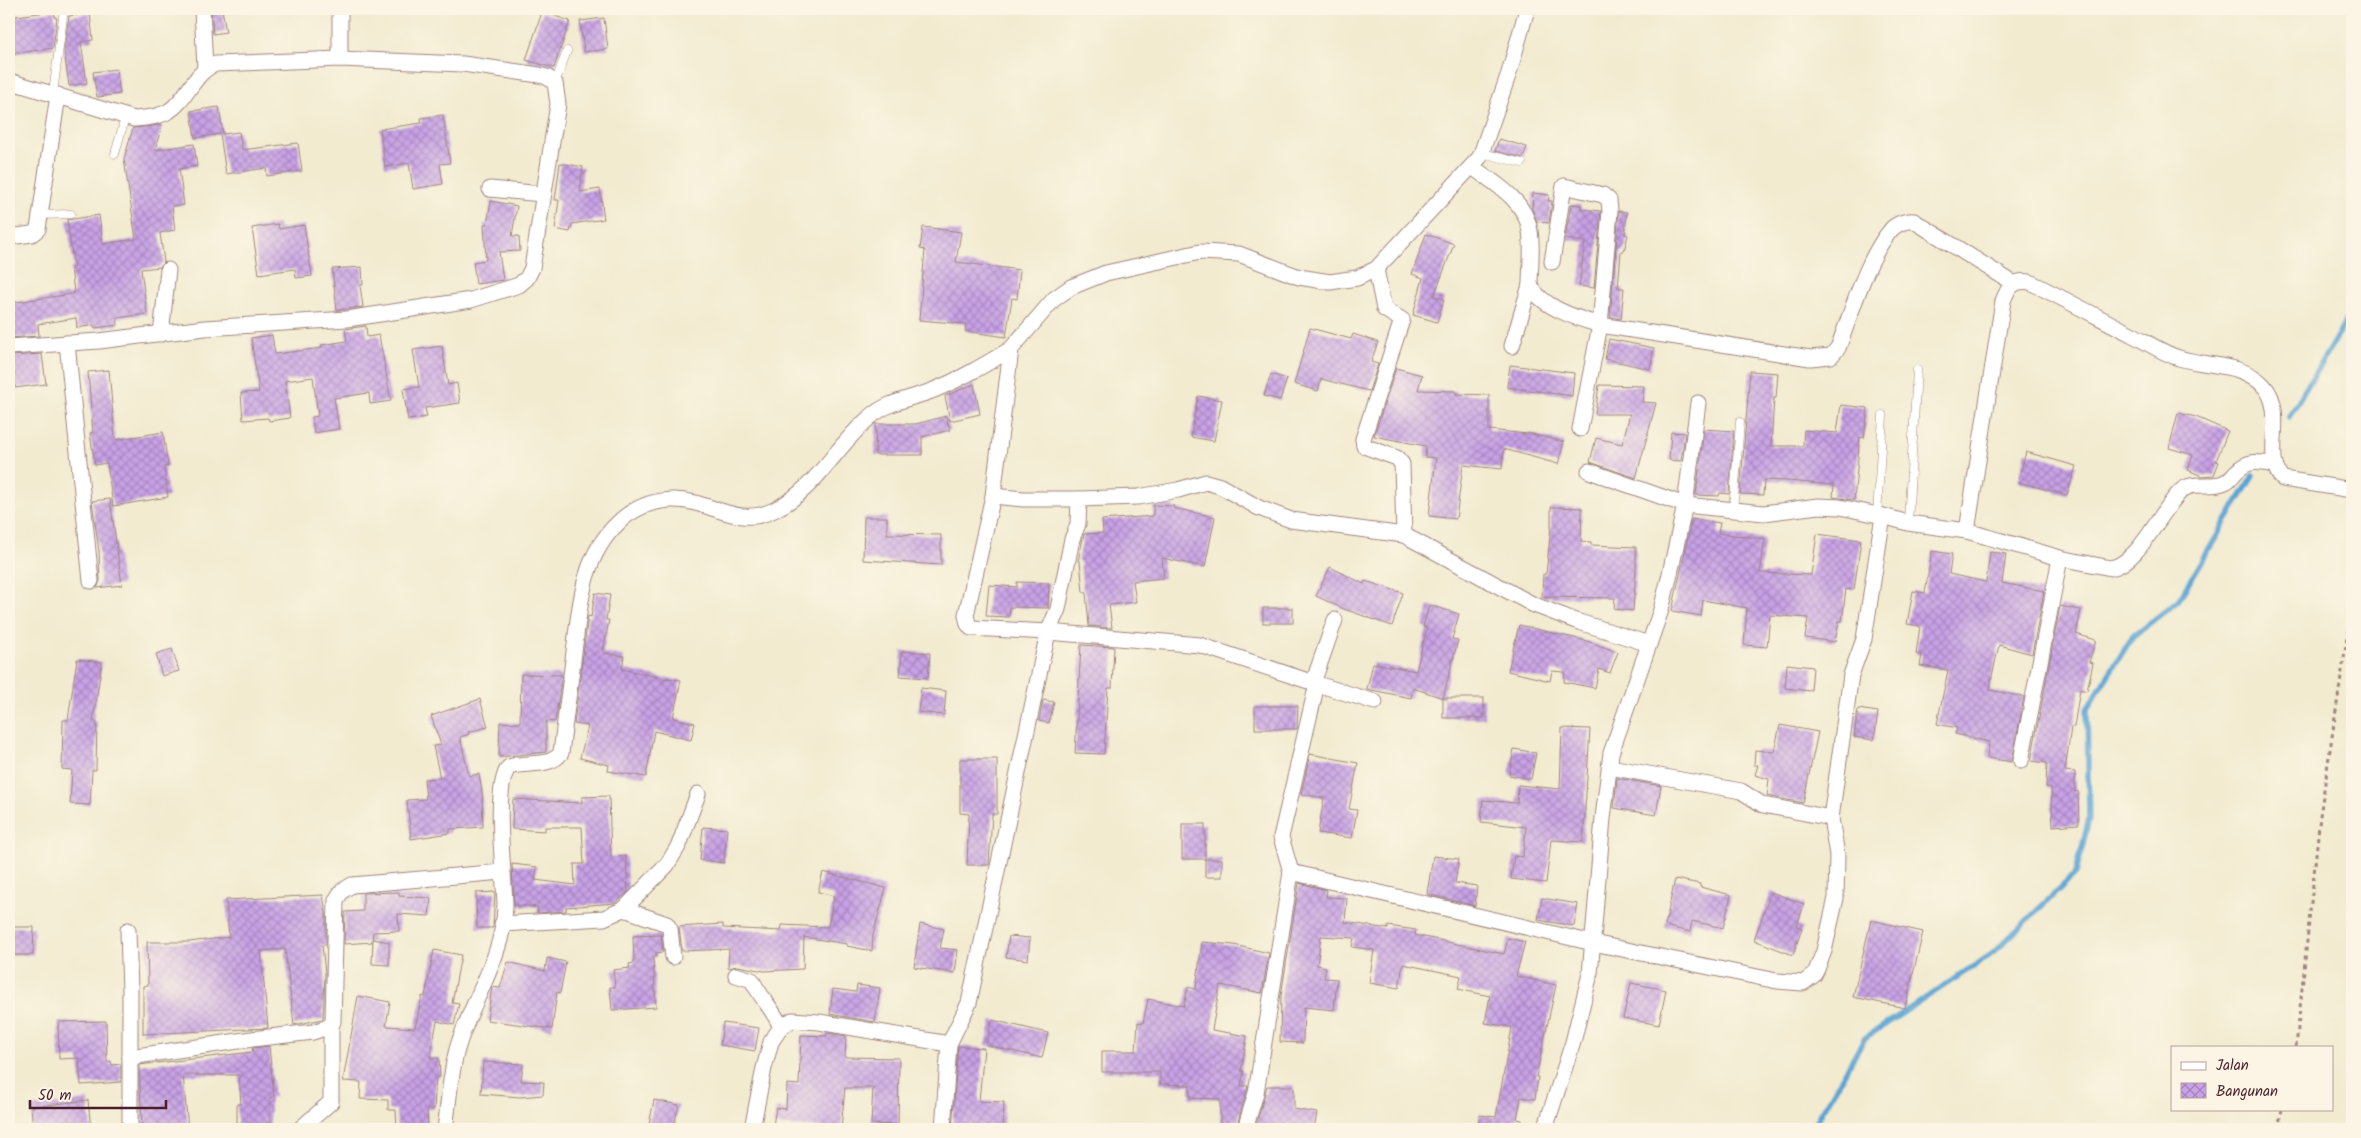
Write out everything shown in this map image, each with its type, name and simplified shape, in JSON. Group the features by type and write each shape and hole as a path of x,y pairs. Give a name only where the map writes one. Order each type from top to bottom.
{"street":[{"path":"202,9 205,68"},
{"path":"340,9 340,59"},
{"path":"445,1129 458,1048 485,983 502,924 505,906 502,872 502,780 509,767 520,763 551,762 557,759 561,753 583,588 598,546 610,531 628,514 650,503 673,500 694,503 736,516 764,514 777,508 806,487 869,418 894,402 932,390 960,378 1011,349 1054,299 1071,286 1106,273 1170,257 1200,252 1239,254 1299,277 1330,282 1357,278 1376,269 1472,167 1482,153 1527,9"},
{"path":"9,81 55,94 125,118 144,118 170,110 205,68 216,64 253,61 340,59 463,64 538,74 547,77 555,83 558,104 530,273 524,282 505,291 471,300 347,319 204,328 161,334 9,348"},
{"path":"9,237 24,236 35,232 40,214 55,94"},
{"path":"1472,167 1502,189 1519,205 1526,215 1531,243 1530,285 1512,346"},
{"path":"1552,262 1564,186 1603,195 1609,200 1610,211 1600,325 1580,428"},
{"path":"490,189 542,194"},
{"path":"1530,285 1536,295 1560,310 1600,325 1810,358 1831,356 1838,348 1864,276 1890,230 1906,220 1914,221 2013,283"},
{"path":"1376,269 1384,309 1402,320 1362,439 1364,446 1397,458 1402,464 1404,535"},
{"path":"161,334 168,270"},
{"path":"1967,531 2003,301 2013,283 2022,281 2030,282 2169,354 2179,358 2240,370 2264,386 2273,402 2276,423 2274,465 2283,479 2352,490"},
{"path":"67,343 91,581"},
{"path":"1011,349 993,496 966,615 971,628 1048,632 1200,645 1375,702"},
{"path":"1545,1129 1573,1042 1590,974 1603,818 1611,752 1663,602 1685,505 1698,402"},
{"path":"1589,471 1685,505 1764,513 1818,506 1840,507 1908,523 1967,531 2060,558 2110,568 2117,567 2129,559 2181,491 2195,485 2220,485 2249,463 2257,461 2274,465"},
{"path":"993,496 1023,499 1138,497 1171,492 1206,482 1220,486 1259,508 1291,520 1404,535 1532,604 1576,621 1649,644"},
{"path":"943,1129 949,1044 969,1002 1048,632 1058,609 1072,539 1078,524 1079,499"},
{"path":"1290,872 1593,943 1777,981 1803,983 1814,975 1820,960 1836,898 1837,855 1831,818 1851,675 1864,639 1880,516"},
{"path":"2021,761 2060,558"},
{"path":"1245,1129 1256,1093 1290,872 1281,837 1315,684 1335,620"},
{"path":"1610,767 1741,792 1763,804 1831,818"},
{"path":"502,924 604,918 624,909 667,865 680,845 698,794"},
{"path":"300,1129 331,1102 331,1026 333,1022 336,900 342,891 352,886 502,872"},
{"path":"624,909 667,924 670,929 673,957"},
{"path":"128,930 130,1129"},
{"path":"736,976 752,980 765,1002 774,1011 781,1027"},
{"path":"752,1129 771,1042 781,1027 792,1020 819,1022 949,1044"},
{"path":"130,1057 252,1038 313,1032 331,1026"}],"lane":[{"path":"55,94 64,9"},
{"path":"555,83 567,51"},
{"path":"116,154 125,118"},
{"path":"1482,153 1522,163"},
{"path":"40,214 70,214"},
{"path":"1908,523 1916,370"},
{"path":"1880,516 1883,415"},
{"path":"1733,511 1740,422"}],"path":[{"path":"2296,1046 2320,816 2352,605"},
{"path":"2278,1129 2282,1110"}],"building":[{"path":"211,9 222,9 226,32 213,34"},
{"path":"54,11 55,18 57,18 53,48 11,54 9,17"},
{"path":"542,12 570,21 554,68 526,60"},
{"path":"90,13 93,40 81,42 87,83 69,86 64,50 69,16"},
{"path":"604,18 608,49 584,52 580,21"},
{"path":"116,69 120,94 97,97 93,72"},
{"path":"219,107 223,134 239,132 242,150 298,143 302,171 267,176 266,168 226,174 220,134 195,138 191,111"},
{"path":"443,115 450,163 440,164 443,184 413,189 409,163 385,167 380,129 422,123 421,118"},
{"path":"162,125 155,150 194,144 197,166 179,169 184,205 172,206 175,230 160,233 164,262 160,267 141,269 147,314 117,318 118,325 95,328 94,325 77,328 76,318 38,324 39,336 9,338 9,303 72,294 74,292 71,268 74,267 67,220 99,215 103,244 136,239 124,159 133,128"},
{"path":"1499,139 1527,147 1523,158 1495,151"},
{"path":"560,163 583,167 580,192 600,189 604,219 572,224 570,232 555,229 559,200 555,200"},
{"path":"1533,193 1549,195 1548,201 1552,201 1549,223 1537,222 1532,209"},
{"path":"491,201 517,206 512,236 519,236 520,251 499,252 503,280 476,284 473,262 486,260 484,224 487,224"},
{"path":"1571,204 1581,205 1581,209 1601,211 1594,288 1579,286 1585,242 1565,239"},
{"path":"1619,211 1627,212 1625,234 1628,235 1624,251 1621,251 1618,288 1624,288 1621,319 1610,317"},
{"path":"278,224 279,229 304,225 312,276 296,278 295,269 259,274 252,228"},
{"path":"923,227 961,232 956,262 1020,270 1017,299 1012,298 1006,337 965,331 966,324 919,320 925,250 920,249"},
{"path":"1426,234 1454,244 1434,296 1444,299 1437,322 1413,315 1423,278 1412,274"},
{"path":"362,267 363,285 360,285 363,307 337,310 332,269"},
{"path":"366,326 367,337 379,335 391,401 370,404 369,393 334,398 339,429 314,433 312,417 318,416 313,377 285,381 290,418 269,421 268,418 243,420 241,393 259,392 251,338 272,335 275,354 322,348 322,345 347,341 345,329"},
{"path":"1310,328 1351,339 1353,334 1378,342 1371,362 1378,364 1369,391 1321,379 1318,391 1294,384"},
{"path":"1609,339 1654,348 1650,369 1605,359"},
{"path":"442,346 448,385 457,383 460,403 425,408 427,417 408,420 403,389 419,387 413,350"},
{"path":"42,354 46,384 15,388 10,356"},
{"path":"1510,365 1574,373 1572,396 1507,387"},
{"path":"1396,368 1422,375 1418,390 1456,391 1456,394 1489,395 1489,430 1528,433 1564,442 1558,464 1504,449 1502,469 1463,465 1456,519 1429,516 1436,458 1425,457 1426,446 1374,436"},
{"path":"109,370 115,440 163,432 168,466 164,467 168,497 113,506 107,463 95,465 90,433 93,433 88,372"},
{"path":"1750,371 1778,373 1776,398 1774,398 1771,446 1803,446 1804,430 1837,433 1841,405 1868,408 1864,438 1860,437 1854,500 1833,497 1834,485 1787,481 1764,480 1763,495 1740,494"},
{"path":"1271,374 1287,379 1280,400 1264,396"},
{"path":"974,384 980,414 950,421 945,396"},
{"path":"1599,385 1644,386 1642,402 1656,403 1636,478 1590,462 1596,438 1622,444 1630,414 1595,414"},
{"path":"1198,396 1222,400 1214,441 1191,437"},
{"path":"2178,413 2196,417 2228,431 2216,461 2219,462 2214,475 2202,476 2188,470 2193,455 2169,448"},
{"path":"946,416 950,430 922,437 922,455 875,455 876,424 916,424"},
{"path":"1704,429 1734,431 1729,494 1720,493 1719,496 1696,495"},
{"path":"1671,432 1685,433 1681,461 1669,460"},
{"path":"2026,452 2076,466 2067,495 2018,482"},
{"path":"110,499 122,585 97,588 100,581 99,551 92,501"},
{"path":"1153,505 1174,506 1173,508 1215,517 1205,567 1162,558 1164,578 1133,581 1136,602 1109,605 1112,628 1089,626 1086,592 1083,592 1080,561 1078,561 1084,534 1103,533 1102,520 1153,516"},
{"path":"1551,507 1582,508 1581,541 1591,542 1591,545 1636,547 1633,611 1614,609 1615,598 1542,597 1543,574 1546,574 1551,528"},
{"path":"864,517 887,517 887,534 941,535 941,565 863,560"},
{"path":"1692,519 1720,523 1718,533 1765,539 1760,573 1811,575 1817,534 1861,540 1854,590 1846,589 1842,621 1839,621 1835,642 1805,638 1808,618 1770,615 1767,647 1744,645 1747,608 1703,600 1701,616 1672,611"},
{"path":"1932,551 1952,554 1949,574 1986,582 1990,552 2006,554 2002,583 2044,591 2032,654 1999,645 1992,676 1990,690 2024,697 2012,762 1987,758 1989,742 1955,734 1957,728 1937,724 1948,670 1920,666 1922,655 1916,654 1920,626 1907,624 1913,591 1925,593"},
{"path":"1330,567 1364,584 1365,581 1403,593 1392,626 1344,609 1316,596"},
{"path":"1017,582 1049,583 1048,608 1010,607 1009,617 986,616 989,585 1017,587"},
{"path":"595,593 610,595 606,620 609,620 603,653 624,656 622,669 667,679 681,680 673,718 695,723 691,740 654,731 646,777 608,771 609,765 580,758 588,726 574,724 588,616 591,617"},
{"path":"1429,605 1459,614 1452,639 1458,640 1443,698 1413,688 1411,698 1367,689 1373,663 1416,671 1427,628 1423,627"},
{"path":"2060,606 2081,610 2076,634 2096,640 2089,662 2093,663 2087,691 2080,689 2074,727 2071,727 2065,771 2075,772 2075,792 2078,791 2079,824 2053,826 2051,788 2046,787 2047,763 2031,761"},
{"path":"1263,608 1293,608 1293,623 1263,623"},
{"path":"1519,625 1587,641 1618,652 1610,673 1599,669 1595,688 1564,682 1565,672 1552,671 1550,681 1508,671"},
{"path":"1081,645 1114,647 1112,688 1108,688 1104,754 1075,753"},
{"path":"172,649 179,671 162,676 156,654"},
{"path":"902,651 930,653 928,678 900,676"},
{"path":"77,659 102,662 93,721 97,721 96,770 92,770 90,805 70,804 72,770 62,769 63,720 68,720"},
{"path":"1787,664 1813,667 1811,691 1785,688"},
{"path":"521,674 562,675 555,722 546,721 546,752 499,757 500,722 520,723"},
{"path":"921,688 946,691 944,715 918,712"},
{"path":"1443,698 1484,698 1484,718 1443,718"},
{"path":"480,699 488,727 468,732 469,734 460,737 469,776 479,774 482,792 483,827 450,829 450,833 411,839 407,800 426,799 424,779 440,778 433,746 441,745 431,716"},
{"path":"1043,700 1054,702 1049,723 1039,721"},
{"path":"1255,706 1298,706 1297,729 1255,729"},
{"path":"1858,709 1878,712 1874,740 1854,737"},
{"path":"1780,725 1818,732 1803,803 1767,796 1769,779 1755,775 1758,765 1754,765 1755,750 1774,752"},
{"path":"1562,728 1590,729 1583,842 1551,840 1546,883 1511,879 1514,856 1523,857 1526,827 1481,822 1483,800 1517,803 1518,785 1560,789"},
{"path":"1514,749 1536,753 1531,779 1509,775"},
{"path":"1310,754 1358,763 1349,809 1357,810 1352,838 1318,833 1324,798 1301,794"},
{"path":"960,759 997,759 997,814 992,814 989,865 967,865 969,814 960,813"},
{"path":"1617,778 1661,786 1656,815 1614,808"},
{"path":"609,796 611,857 626,856 628,892 615,903 566,907 566,911 537,913 538,907 514,905 512,864 537,867 535,880 575,885 574,864 584,864 582,827 545,827 545,831 512,829 513,799 582,803 582,797"},
{"path":"1182,824 1205,824 1205,859 1182,859"},
{"path":"703,827 727,829 724,863 700,860"},
{"path":"1433,856 1459,859 1455,883 1477,886 1475,906 1427,894"},
{"path":"1205,859 1222,859 1222,877 1205,877"},
{"path":"823,872 886,888 873,935 872,951 847,946 847,944 804,937 803,969 764,971 738,966 728,968 729,949 682,951 679,927 723,924 723,928 781,931 782,925 828,927 834,896 818,892"},
{"path":"1675,879 1700,884 1700,887 1731,895 1723,928 1692,921 1690,932 1665,926"},
{"path":"1299,883 1327,890 1326,897 1347,898 1345,922 1388,929 1388,926 1416,930 1415,935 1504,954 1508,938 1525,942 1516,976 1556,985 1536,1077 1538,1077 1535,1099 1521,1097 1517,1119 1522,1120 1521,1129 1477,1129 1480,1115 1496,1117 1512,1027 1485,1023 1490,996 1458,989 1461,976 1403,964 1399,988 1369,983 1374,950 1352,947 1354,938 1321,936 1317,965 1326,967 1324,978 1337,979 1334,1010 1304,1007 1303,1043 1280,1042 1281,996"},
{"path":"399,892 399,896 431,898 429,916 398,914 399,931 373,932 372,942 344,944 345,912 363,911 363,893"},
{"path":"495,892 493,928 477,928 476,893"},
{"path":"1771,892 1804,904 1797,926 1802,928 1793,955 1754,940"},
{"path":"323,895 326,913 326,945 322,945 325,973 323,1019 294,1025 285,949 261,951 268,1028 143,1034 143,986 148,985 147,942 189,942 229,937 226,900"},
{"path":"1542,898 1578,904 1574,926 1538,920"},
{"path":"1871,920 1923,932 1905,1008 1853,997"},
{"path":"920,924 944,929 940,948 958,950 955,973 914,967"},
{"path":"12,927 34,927 33,955 9,955"},
{"path":"661,935 663,952 656,953 656,957 653,957 656,1007 612,1010 610,987 615,987 613,970 630,968 629,964 634,963 633,936"},
{"path":"1009,936 1030,938 1028,960 1006,957"},
{"path":"373,939 389,942 389,965 372,964"},
{"path":"1202,942 1234,945 1269,953 1262,993 1220,985 1212,1030 1247,1036 1241,1071 1244,1071 1241,1086 1248,1086 1236,1129 1220,1129 1220,1099 1190,1098 1190,1085 1160,1084 1160,1072 1102,1072 1102,1051 1136,1051 1138,1022 1143,1023 1148,999 1184,1006 1188,987 1196,989"},
{"path":"434,950 461,955 452,1003 459,1004 454,1025 437,1021 430,1058 439,1058 440,1077 436,1077 434,1109 427,1109 428,1129 397,1129 396,1110 388,1110 388,1100 360,1099 361,1082 343,1081 358,996 390,1002 386,1026 415,1028 422,996 425,997"},
{"path":"547,958 566,962 560,993 557,992 552,1029 487,1020 492,987 500,988 508,962 545,971"},
{"path":"1631,983 1666,990 1659,1025 1623,1018"},
{"path":"857,985 880,988 875,1022 830,1014 833,989 856,992"},
{"path":"992,1020 1048,1033 1042,1058 986,1045"},
{"path":"106,1021 107,1062 111,1061 112,1065 121,1064 121,1082 81,1085 79,1058 59,1059 58,1022"},
{"path":"723,1023 759,1028 755,1051 720,1045"},
{"path":"827,1033 846,1036 845,1057 899,1058 898,1125 871,1124 873,1088 845,1088 841,1129 773,1125 776,1108 786,1109 787,1084 799,1085 801,1035 826,1036"},
{"path":"269,1046 274,1097 270,1097 270,1129 237,1129 237,1104 241,1104 239,1075 183,1075 188,1128 142,1129 139,1065 253,1052 252,1048"},
{"path":"958,1046 984,1048 979,1101 1004,1102 1003,1129 952,1129"},
{"path":"483,1062 523,1064 521,1081 544,1082 543,1095 520,1097 481,1094"},
{"path":"1267,1086 1294,1086 1294,1109 1317,1113 1314,1129 1255,1129"},
{"path":"88,1100 91,1129 33,1129 31,1107"},
{"path":"654,1100 679,1105 673,1129 648,1129"}],"waterway":[{"path":"2289,417 2352,311"},
{"path":"1812,1129 1865,1038 1992,954 2076,873 2089,819 2087,709 2133,636 2178,601 2253,476"}]}
